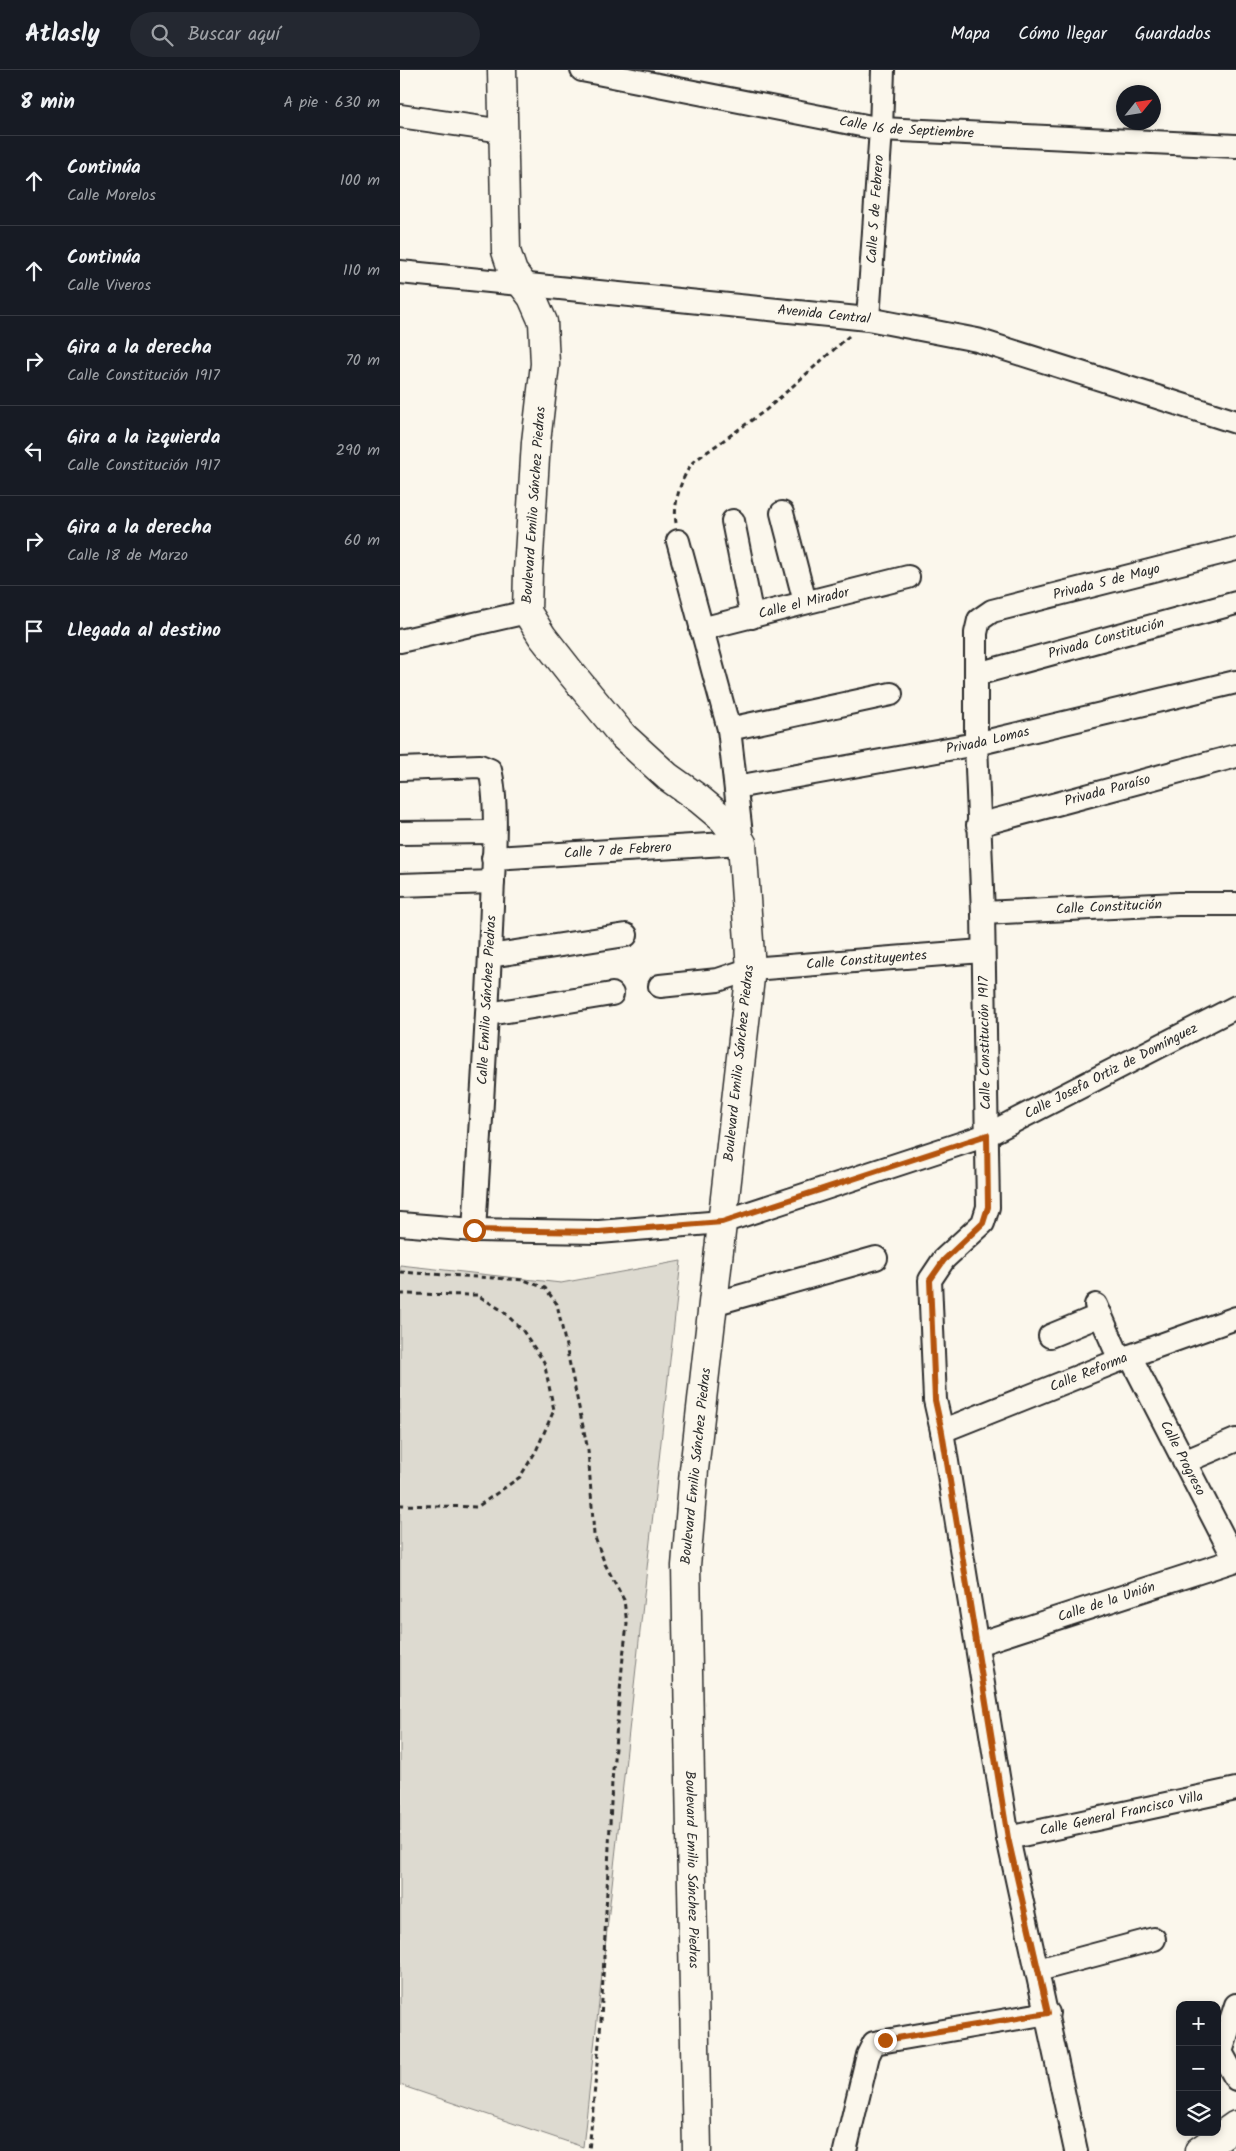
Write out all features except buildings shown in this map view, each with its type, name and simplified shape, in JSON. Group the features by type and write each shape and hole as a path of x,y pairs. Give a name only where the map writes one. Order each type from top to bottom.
{"main road":[{"name":"Boulevard Emilio Sánchez Piedras","path":"502,70 506,251 513,272 532,297 543,322 546,364 536,442 528,571 528,612 560,658 623,736 668,776 723,819 742,843 751,969 713,1304 686,1566 697,2151"},
{"path":"1199,2151 1236,2125"}],"street":[{"name":"Calle 16 de Septiembre","path":"582,70 881,129 1236,146"},
{"name":"Calle 5 de Febrero","path":"868,319 881,129 882,70"},
{"path":"400,116 503,131"},
{"name":"Avenida Central","path":"400,272 868,319 977,340 1236,422"},
{"path":"782,512 805,602"},
{"path":"733,521 752,617"},
{"path":"678,541 729,729 742,843"},
{"name":"Privada 5 de Mayo","path":"979,620 992,611 1236,549"},
{"name":"Calle el Mirador","path":"701,629 908,576"},
{"name":"Privada Constitución","path":"977,674 1236,603"},
{"path":"400,641 528,612"},
{"name":"Calle Constitución 1917","path":"979,620 976,633 976,744 983,913 982,950 988,1207 983,1223 944,1260 930,1280 935,1400 942,1432 1008,1838 1048,2013 1076,2151"},
{"name":"Privada Lomas","path":"736,787 976,744 1236,682"},
{"path":"729,729 891,694"},
{"name":"Privada Paraíso","path":"978,825 1236,756"},
{"name":"Calle Emilio Sánchez Piedras","path":"400,769 480,766 490,770 493,781 493,882 488,1014 474,1230"},
{"path":"400,833 494,832"},
{"name":"Calle 7 de Febrero","path":"493,858 742,843"},
{"path":"400,885 493,882"},
{"name":"Calle Constitución","path":"983,913 1178,904 1236,904"},
{"path":"490,956 626,935"},
{"name":"Calle Constituyentes","path":"751,969 982,950"},
{"path":"660,986 718,980 751,969"},
{"path":"488,1014 612,994"},
{"name":"Calle Josefa Ortiz de Domínguez","path":"400,1224 474,1230 599,1232 722,1222 987,1135 1236,1007"},
{"path":"713,1304 876,1258"},
{"name":"Calle Progreso","path":"1050,1336 1099,1310 1184,1462 1235,1560"},
{"name":"Calle Reforma","path":"942,1432 1125,1358 1236,1318"},
{"path":"1184,1462 1236,1440"},
{"name":"Calle de la Unión","path":"977,1644 1235,1560"},
{"name":"Calle General Francisco Villa","path":"1008,1838 1236,1789"},
{"path":"1038,1970 1154,1939"},
{"path":"1236,2005 1221,2052 1236,2079"},
{"path":"845,2151 868,2055 874,2043 1048,2013"}],"path":[{"path":"678,541 674,513 685,474 693,462 766,410 868,319"},
{"path":"400,1272 524,1280 546,1288 557,1304 588,1450 594,1536 604,1564 624,1600 627,1624 612,1782 601,2021 589,2151"},
{"path":"400,1294 477,1295 503,1311 523,1332 544,1362 554,1410 536,1451 520,1477 477,1506 400,1505"}],"shaded area":[{"path":"681,1261 583,2147 400,2085 400,1265 561,1283"}],"route":[{"path":"474,1230 599,1232 722,1222 987,1135 988,1207 983,1223 944,1260 930,1280 931,1342 935,1400 942,1432 1008,1838 1048,2013 885,2040"}]}
